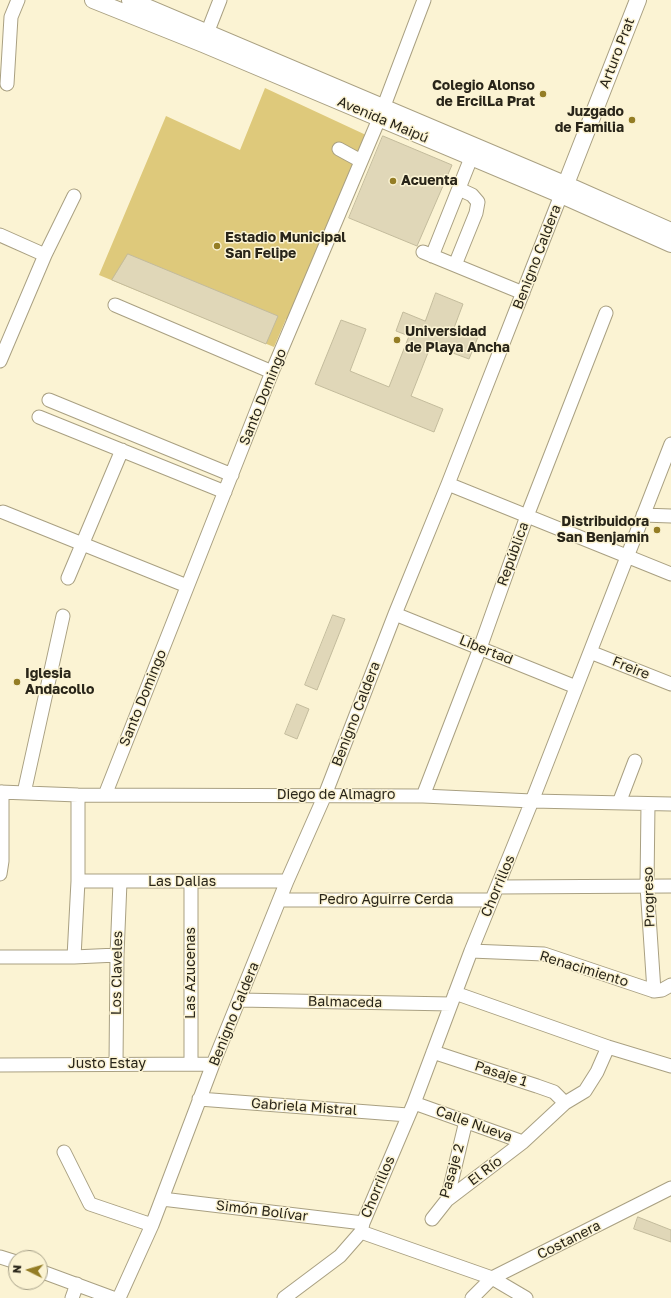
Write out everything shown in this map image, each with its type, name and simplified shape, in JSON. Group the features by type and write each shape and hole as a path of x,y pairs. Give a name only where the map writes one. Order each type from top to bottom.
{"main road":[{"name":"Avenida Maipú","path":"93,0 205,38"},
{"name":"Avenida Maipú","path":"130,0 205,38 563,190 671,244"},
{"name":"Arturo Prat","path":"563,190 638,0"},
{"name":"Avenida Maipú","path":"381,113 471,158 563,190 671,231"}],"street":[{"path":"7,84 11,17 18,0"},
{"path":"205,38 220,0"},
{"name":"Santo Domingo","path":"105,795 272,372 381,113 424,0"},
{"path":"339,149 361,161"},
{"path":"471,158 459,189 427,254 523,293"},
{"path":"455,265 476,213 478,202 472,195 459,189"},
{"name":"Benigno Caldera","path":"119,1298 152,1225 213,1064 287,881 325,795 563,190"},
{"path":"1,355 45,255 74,196"},
{"path":"0,235 45,255"},
{"path":"115,305 272,372"},
{"name":"República","path":"423,796 480,648 527,516 606,313"},
{"path":"49,400 232,474"},
{"path":"39,417 225,492"},
{"name":"Chorrillos","path":"284,1298 340,1256 362,1227 411,1109 471,950 532,801 671,444"},
{"path":"68,578 122,450"},
{"path":"448,484 671,574"},
{"path":"3,512 187,586"},
{"path":"643,515 671,516"},
{"name":"Libertad","path":"395,614 576,687"},
{"path":"24,793 63,616"},
{"name":"Freire","path":"590,652 671,684"},
{"path":"619,803 635,761"},
{"path":"0,874 2,861 1,792"},
{"name":"Diego de Almagro","path":"1,792 78,795 423,796 532,801 671,804"},
{"path":"74,957 78,881 78,795"},
{"name":"Progreso","path":"648,804 647,886 654,991"},
{"name":"Las Dalias","path":"78,881 287,881"},
{"name":"Los Claveles","path":"116,1064 117,955 120,882"},
{"name":"Las Azucenas","path":"191,882 191,1064"},
{"path":"498,887 671,886"},
{"name":"Pedro Aguirre Cerda","path":"280,900 491,900"},
{"name":"Renacimiento","path":"471,950 544,954 654,991"},
{"path":"0,957 74,957 117,955"},
{"path":"654,991 662,990 671,985"},
{"path":"453,999 671,1066"},
{"name":"Balmaceda","path":"239,1000 453,999"},
{"name":"Calle Nueva","path":"411,1109 466,1121 523,1142 565,1103 585,1091 597,1072 608,1046"},
{"name":"Pasaje 1","path":"433,1052 554,1092 565,1103"},
{"name":"Justo Estay","path":"0,1065 213,1064"},
{"name":"Gabriela Mistral","path":"199,1099 411,1109"},
{"name":"Pasaje 2","path":"432,1219 447,1200 466,1121"},
{"name":"El Río","path":"447,1200 523,1142"},
{"path":"64,1152 90,1204 152,1225"},
{"name":"Costanera","path":"472,1298 492,1278 671,1188"},
{"name":"Simón Bolívar","path":"162,1199 362,1227 492,1278 526,1298"},
{"path":"48,1274 113,1298"},
{"path":"72,1298 77,1284"}],"shaded area":[{"name":"Estadio Municipal San Felipe","path":"265,88 366,135 292,321 286,319 274,347 99,275 166,116 240,150"}],"building":[{"path":"383,136 452,165 417,246 349,218"},
{"path":"128,254 278,316 266,344 112,280"},
{"path":"436,293 463,304 454,328 478,337 469,359 431,345 411,396 443,409 434,432 315,384 341,320 366,329 350,371 389,387 409,336 396,331 403,312 425,321"},
{"path":"333,615 345,619 317,690 305,685"},
{"path":"297,704 309,709 297,739 285,734"},
{"path":"638,1217 671,1230 671,1242 634,1229"}],"place":[{"name":"Colegio Alonso de ErcilLa Prat","path":"543,94"},
{"name":"Juzgado de Familia","path":"632,120"},
{"name":"Acuenta","path":"393,181"},
{"name":"Estadio Municipal San Felipe","path":"217,246"},
{"name":"Universidad de Playa Ancha","path":"397,340"},
{"name":"Distribuidora San Benjamin","path":"657,530"},
{"name":"Iglesia Andacollo","path":"17,682"}]}
